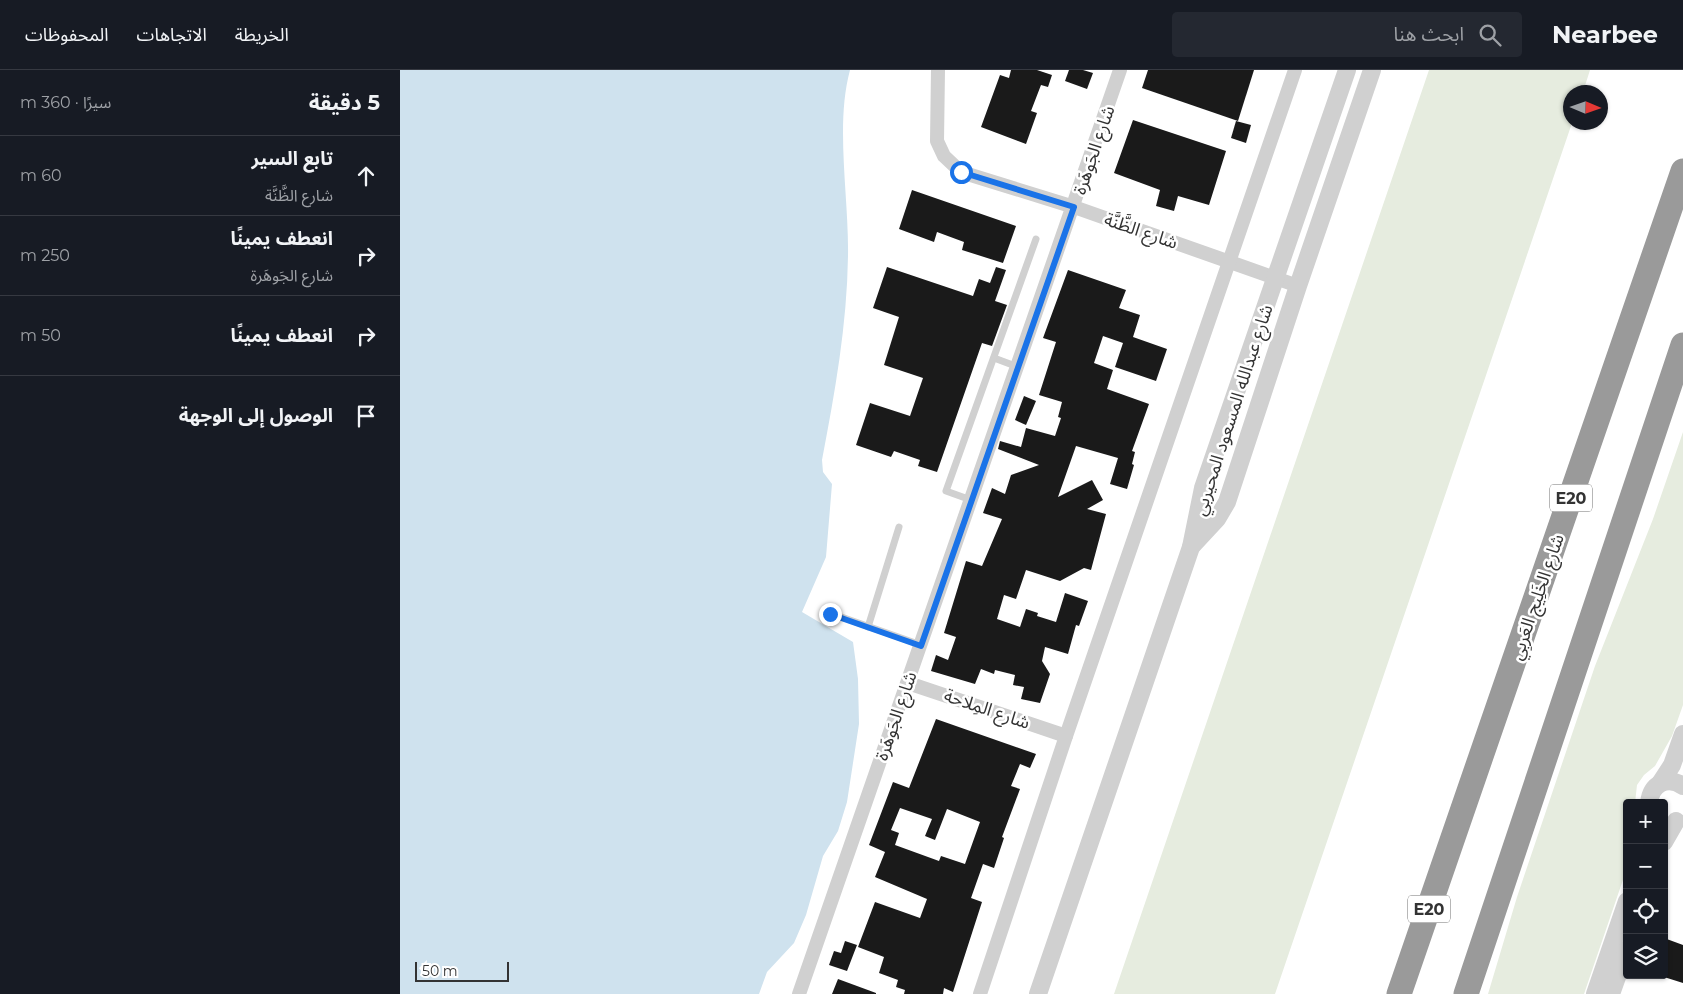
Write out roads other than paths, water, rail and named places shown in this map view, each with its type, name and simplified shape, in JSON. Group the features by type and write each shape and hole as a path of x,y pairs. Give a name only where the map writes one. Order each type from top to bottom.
{"highway":[{"name":"شارع الخَلِيج العَربِي","path":"1399,994 1683,171"},
{"path":"1466,994 1683,345"}],"street":[{"name":"شارع الظَّنَّة","path":"938,70 939,119 952,153 983,177 1298,286"},
{"name":"شارع الجَوهَرة","path":"799,994 1074,207 1120,70"},
{"path":"980,994 1066,736 1294,70"},
{"name":"شارع عبدالله المسعود المحيربي","path":"1191,547 1197,510 1206,479 1348,70"},
{"name":"شارع عبدالله المسعود المحيربي","path":"1191,547 1221,514 1230,494 1298,286 1372,70"},
{"path":"1206,479 1207,495 1211,502 1219,503 1230,494"},
{"path":"1038,994 1191,547"},
{"name":"شارع المِلاحة","path":"908,683 1066,736"},
{"path":"1650,799 1654,787 1661,782 1672,765 1683,734"},
{"path":"1661,782 1675,782 1683,786"},
{"path":"1668,834 1676,819"},
{"path":"1595,994 1623,913"},
{"path":"1612,994 1623,962"}],"lane":[{"path":"972,500 946,491 1036,239"},
{"path":"994,358 1018,367"},
{"path":"868,627 899,526"},
{"path":"830,614 921,646"}],"water":[{"path":"400,70 850,70 846,91 843,137 848,233 847,282 836,384 822,460 823,472 832,484 826,557 802,612 853,642 858,679 859,724 847,802 838,831 823,856 806,915 794,943 767,972 759,994 400,994"}]}
